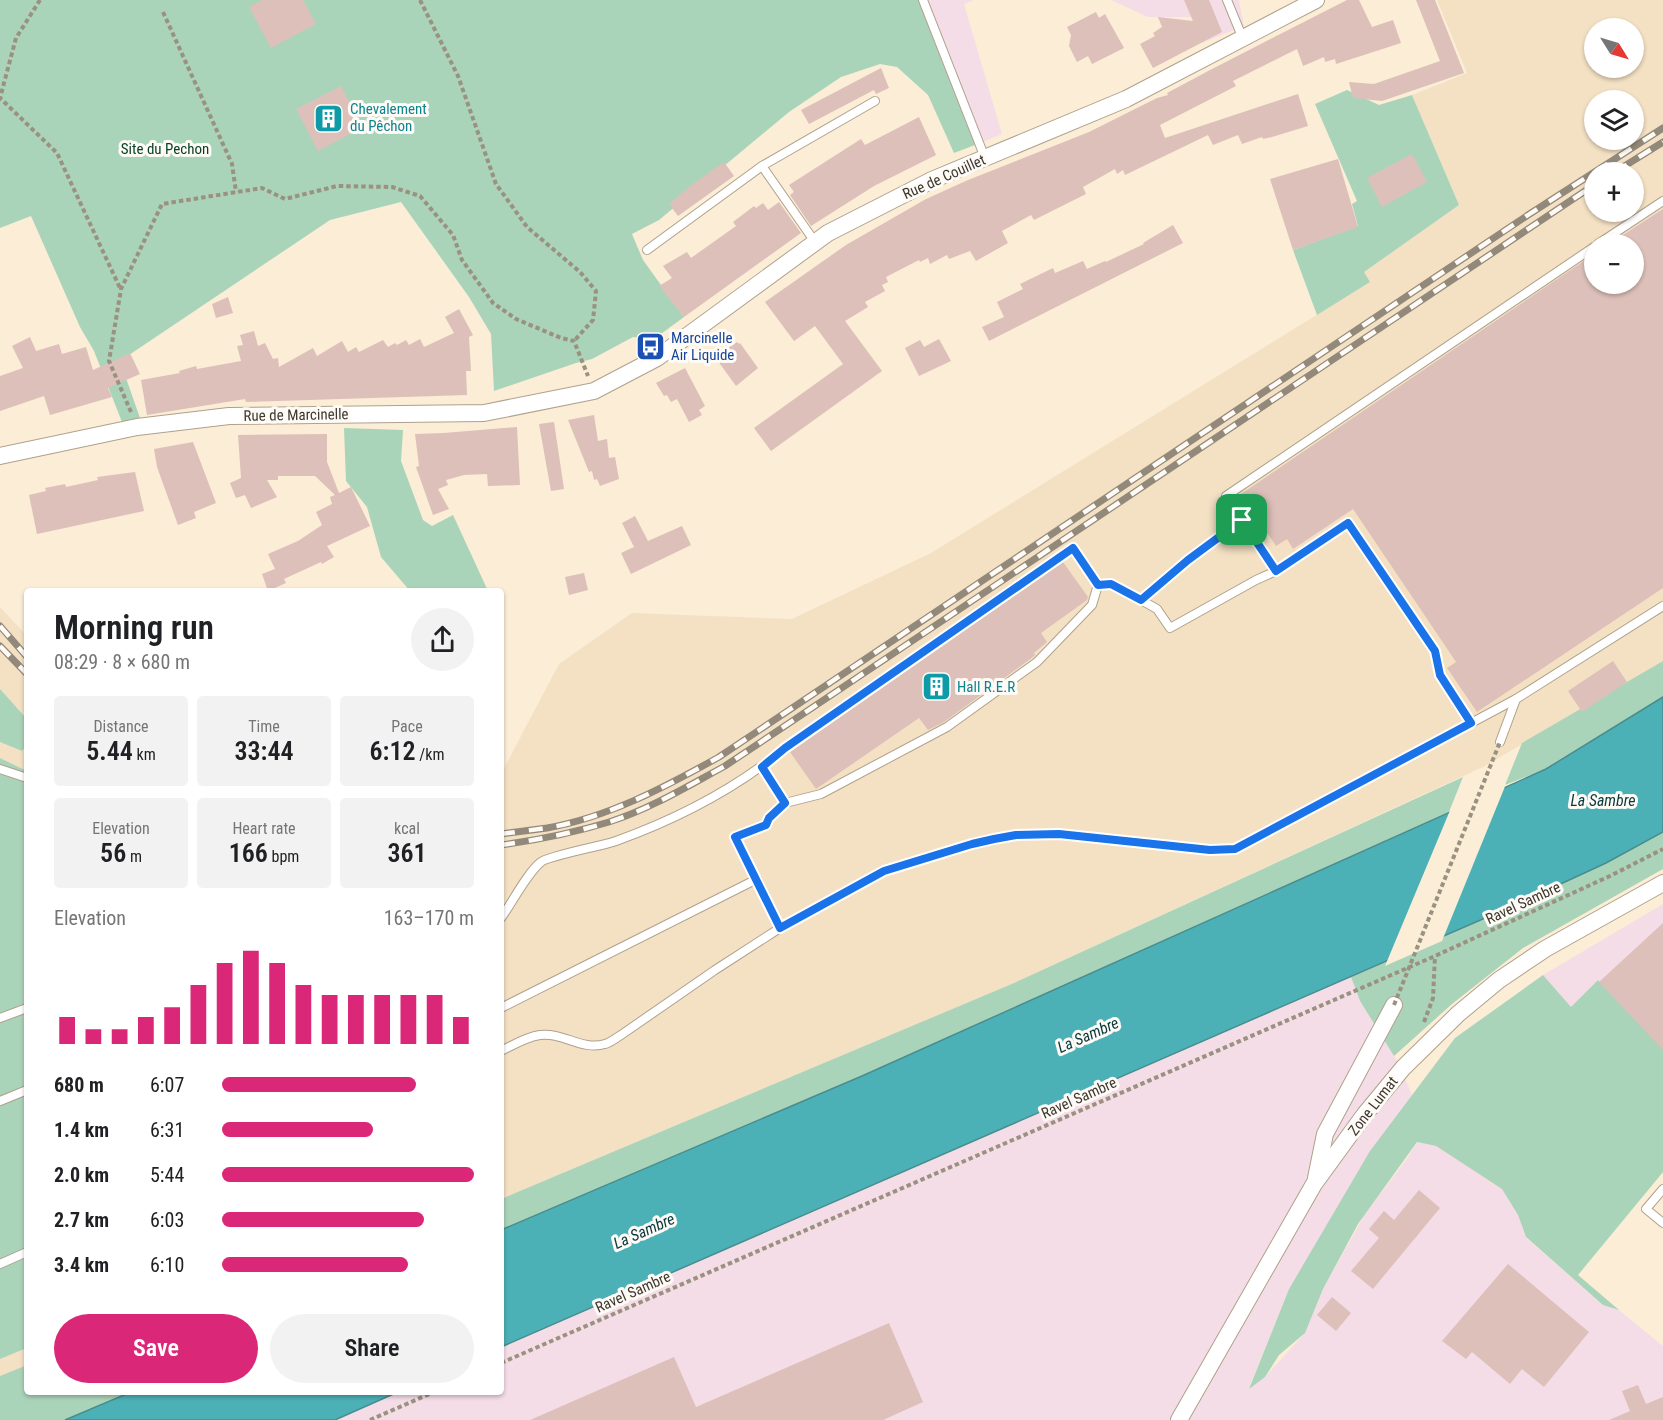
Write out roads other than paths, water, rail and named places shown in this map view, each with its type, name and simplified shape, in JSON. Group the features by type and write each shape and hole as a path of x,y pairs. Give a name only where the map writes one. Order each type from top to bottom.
{"street":[{"name":"Rue de Couillet","path":"594,391 657,358 828,233 932,180 1126,99 1316,0"},
{"name":"Rue de Marcinelle","path":"0,456 137,427 229,416 484,413 594,391"},
{"name":"Zone Lumat","path":"1179,1420 1314,1184 1365,1114 1403,1068 1499,980 1545,949 1663,884"},
{"path":"1314,1184 1325,1134 1394,1005"}],"lane":[{"path":"923,0 985,158"},
{"path":"1227,0 1243,39"},
{"path":"647,250 762,166 875,101"},
{"path":"762,166 815,242"},
{"path":"1613,234 1663,201"},
{"path":"1276,571 1226,496 1584,254"},
{"path":"1141,600 1188,560 1242,520"},
{"path":"1098,585 1111,584 1157,609 1170,628 1276,571 1348,523 1435,651 1440,675 1471,723"},
{"path":"504,914 534,870 545,859 603,845 645,830 710,800 762,767 785,748 1073,548 1098,585"},
{"path":"762,767 785,803 820,794 947,727 1037,662 1092,605 1098,585"},
{"path":"504,1050 529,1037 541,1035 554,1035 590,1046 605,1044 780,928 884,871 972,844 1016,835 1059,834 1210,850 1235,849 1516,699 1663,606"},
{"path":"1500,742 1516,699"},
{"path":"0,769 24,777"},
{"path":"504,1006 757,879 780,928"},
{"path":"0,1018 24,1009"},
{"path":"0,1101 24,1091"},
{"path":"1663,1189 1646,1209 1663,1223"},
{"path":"0,1264 24,1253"}],"water":[{"name":"La Sambre","path":"1663,697 1663,832 1606,863 1515,905 504,1346 504,1229 862,1076 1546,769"},
{"path":"124,1395 391,1395 335,1420 65,1420"}],"railway":[{"path":"504,834 570,823 614,809 657,790 719,757 1528,215 1663,128"},
{"path":"1631,162 1663,142"},
{"path":"504,844 569,833 624,817 668,797 725,766 1584,192"},
{"path":"0,626 24,654"},
{"path":"0,646 24,671"}],"place":[{"name":"Chevalement du Pêchon","path":"329,118"},
{"name":"Marcinelle Air Liquide","path":"650,347"},
{"name":"Hall R.E.R","path":"936,687"}],"park label":[{"name":"Site du Pechon","path":"165,149"}]}
